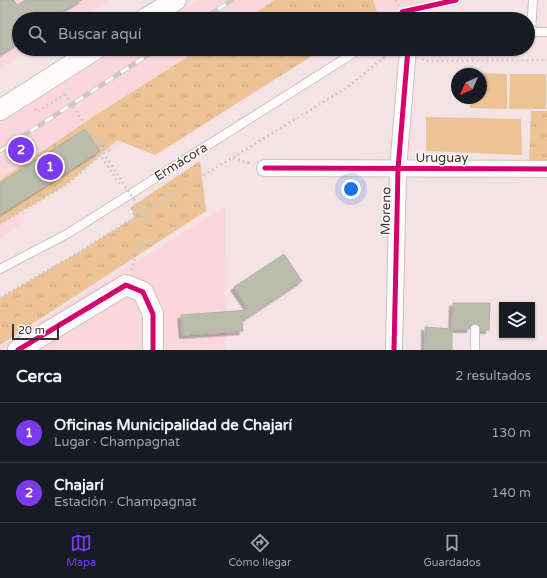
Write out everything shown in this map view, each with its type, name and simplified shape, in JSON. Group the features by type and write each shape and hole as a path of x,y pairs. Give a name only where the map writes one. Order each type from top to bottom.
{"street":[{"path":"156,12 176,0"},
{"path":"0,110 85,56"},
{"name":"Moreno","path":"394,350 398,169 408,56"},
{"name":"Uruguay","path":"265,168 547,169"},
{"path":"18,350 126,285 143,292 154,314 153,350"}],"lane":[{"path":"532,12 533,0"},
{"path":"535,32 547,32"},
{"name":"Ermácora","path":"0,269 67,234 349,56"},
{"path":"474,350 475,329"}],"path":[{"path":"396,0 402,12 456,0"},
{"path":"0,298 79,252 348,87 385,56"},
{"path":"417,56 426,61 547,60"},
{"path":"34,107 37,112 65,94 148,221 126,285"},
{"path":"95,139 98,138 107,151 109,150 100,137"},
{"path":"0,224 66,186 100,155 127,196 135,217"}],"shaded area":[{"path":"0,0 109,0 91,12 12,12 12,56 20,56 0,69"},
{"path":"198,0 452,0 414,12 178,12"},
{"path":"108,56 308,56 173,145 139,133 19,206 21,226 0,238 0,122"},
{"path":"225,206 226,350 0,350 0,347"}],"green space":[{"path":"275,0 373,0 377,12 257,12"},
{"path":"189,56 312,56 155,155 117,140 66,185 0,224 0,180 96,115"},
{"path":"487,73 507,74 507,109 470,108 470,104 487,104"},
{"path":"510,74 546,74 546,109 509,109"},
{"path":"531,111 547,111 547,164 529,164"},
{"path":"426,117 521,119 522,155 426,151"},
{"path":"200,161 206,211 0,345 0,298 79,252 135,217 131,207"}],"building":[{"path":"0,0 14,0 17,5 26,0 82,0 62,12 12,12 12,47 0,55"},
{"path":"85,129 100,151 0,215 0,183"},
{"path":"284,254 302,281 242,321 243,331 183,335 181,315 250,310 234,287"},
{"path":"453,303 490,303 489,330 480,330 480,326 475,324 472,324 470,329 452,329"},
{"path":"425,327 452,329 452,350 425,350"}],"railway":[{"path":"214,12 232,0"},
{"path":"0,151 146,56"}],"cycle path":[{"path":"402,12 456,0"},
{"path":"394,350 398,169 407,56"},
{"path":"265,168 547,169"},
{"path":"18,350 126,285 143,292 153,314 153,350"}],"place":[{"name":"Chajarí","path":"21,150"},
{"name":"Oficinas Municipalidad de Chajarí","path":"50,167"}]}
